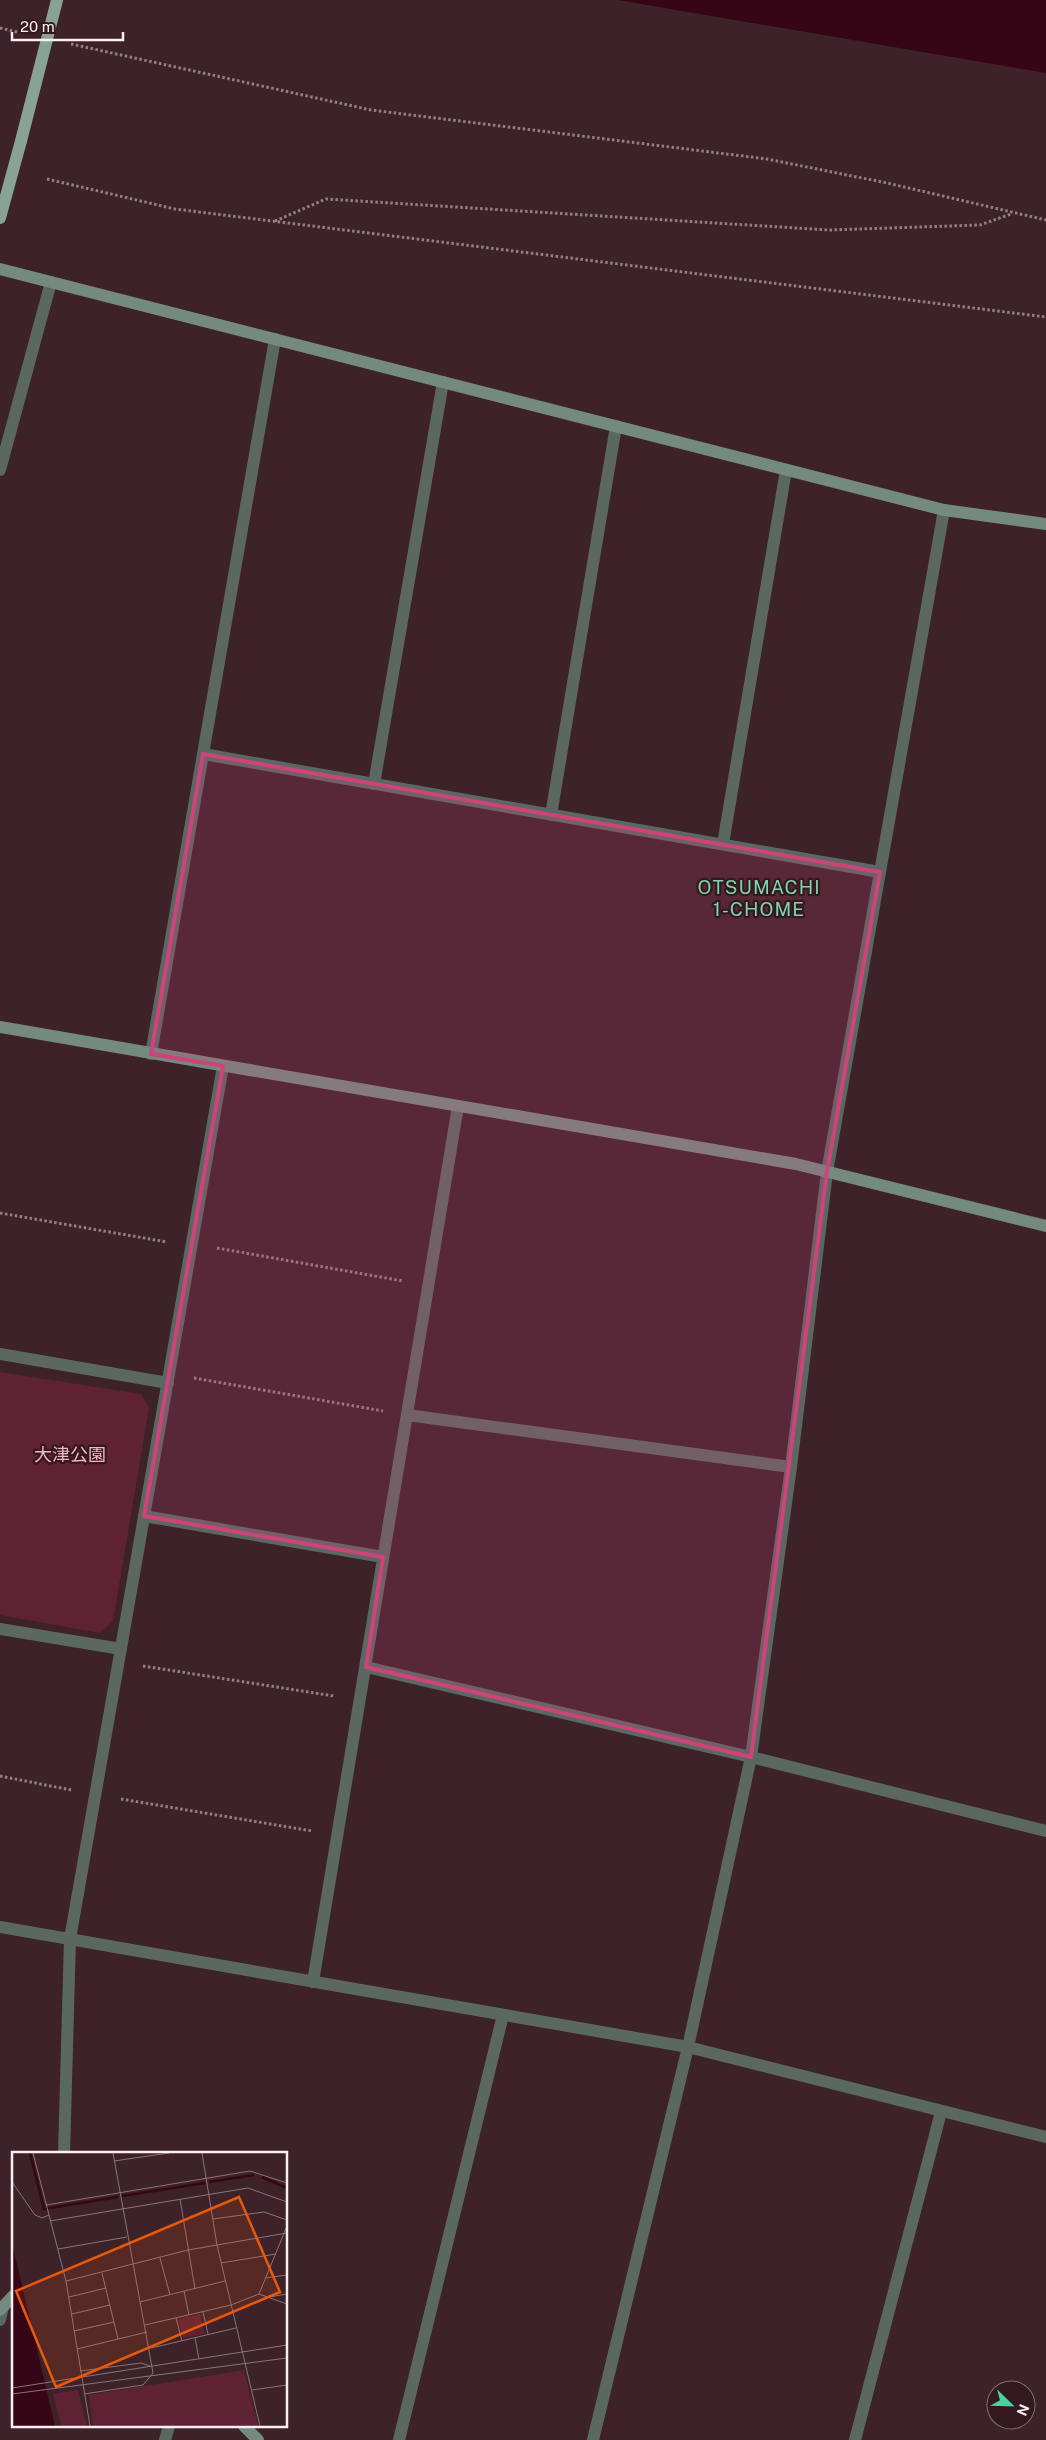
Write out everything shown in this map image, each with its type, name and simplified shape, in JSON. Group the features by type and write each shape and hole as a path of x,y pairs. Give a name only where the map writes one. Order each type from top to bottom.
{"main road":[{"path":"0,218 57,0"}],"street":[{"path":"0,269 944,510 1046,524"},
{"path":"0,470 51,282"},
{"path":"151,1054 275,339"},
{"path":"374,784 443,382"},
{"path":"551,815 616,426"},
{"path":"723,844 786,470"},
{"path":"593,2440 688,2047 751,1757 791,1467 827,1172 944,510"},
{"path":"203,754 880,872"},
{"path":"0,1027 786,1163 1046,1226"},
{"path":"64,2152 70,1939 223,1066"},
{"path":"313,1982 458,1106"},
{"path":"0,1354 168,1379"},
{"path":"407,1415 791,1467"},
{"path":"144,1516 383,1557"},
{"path":"0,1629 121,1649"},
{"path":"366,1667 751,1757 1046,1831"},
{"path":"0,1927 688,2047 1046,2138"},
{"path":"399,2440 504,2015"},
{"path":"855,2440 941,2112"},
{"path":"0,2320 2,2309 12,2297"},
{"path":"246,2428 258,2440"}],"path":[{"path":"0,28 28,34"},
{"path":"67,43 371,110 768,159 887,183 1046,220"},
{"path":"47,179 175,208 1046,317"},
{"path":"275,221 326,199 829,230 980,225 1014,213"},
{"path":"0,1213 428,1285"},
{"path":"168,1379 407,1415"},
{"path":"118,1663 360,1699"},
{"path":"0,1776 96,1795 338,1835"}],"highlighted area":[{"path":"203,754 880,872 827,1172 751,1757 366,1667 383,1557 144,1516 223,1066 151,1054"}],"green space":[{"name":"大津公園","path":"0,1372 141,1394 149,1408 113,1621 100,1633 0,1615"}],"shaded area":[{"path":"618,0 1046,0 1046,73"}],"district":[{"name":"OTSUMACHI 1-CHOME","path":"759,898"}]}
